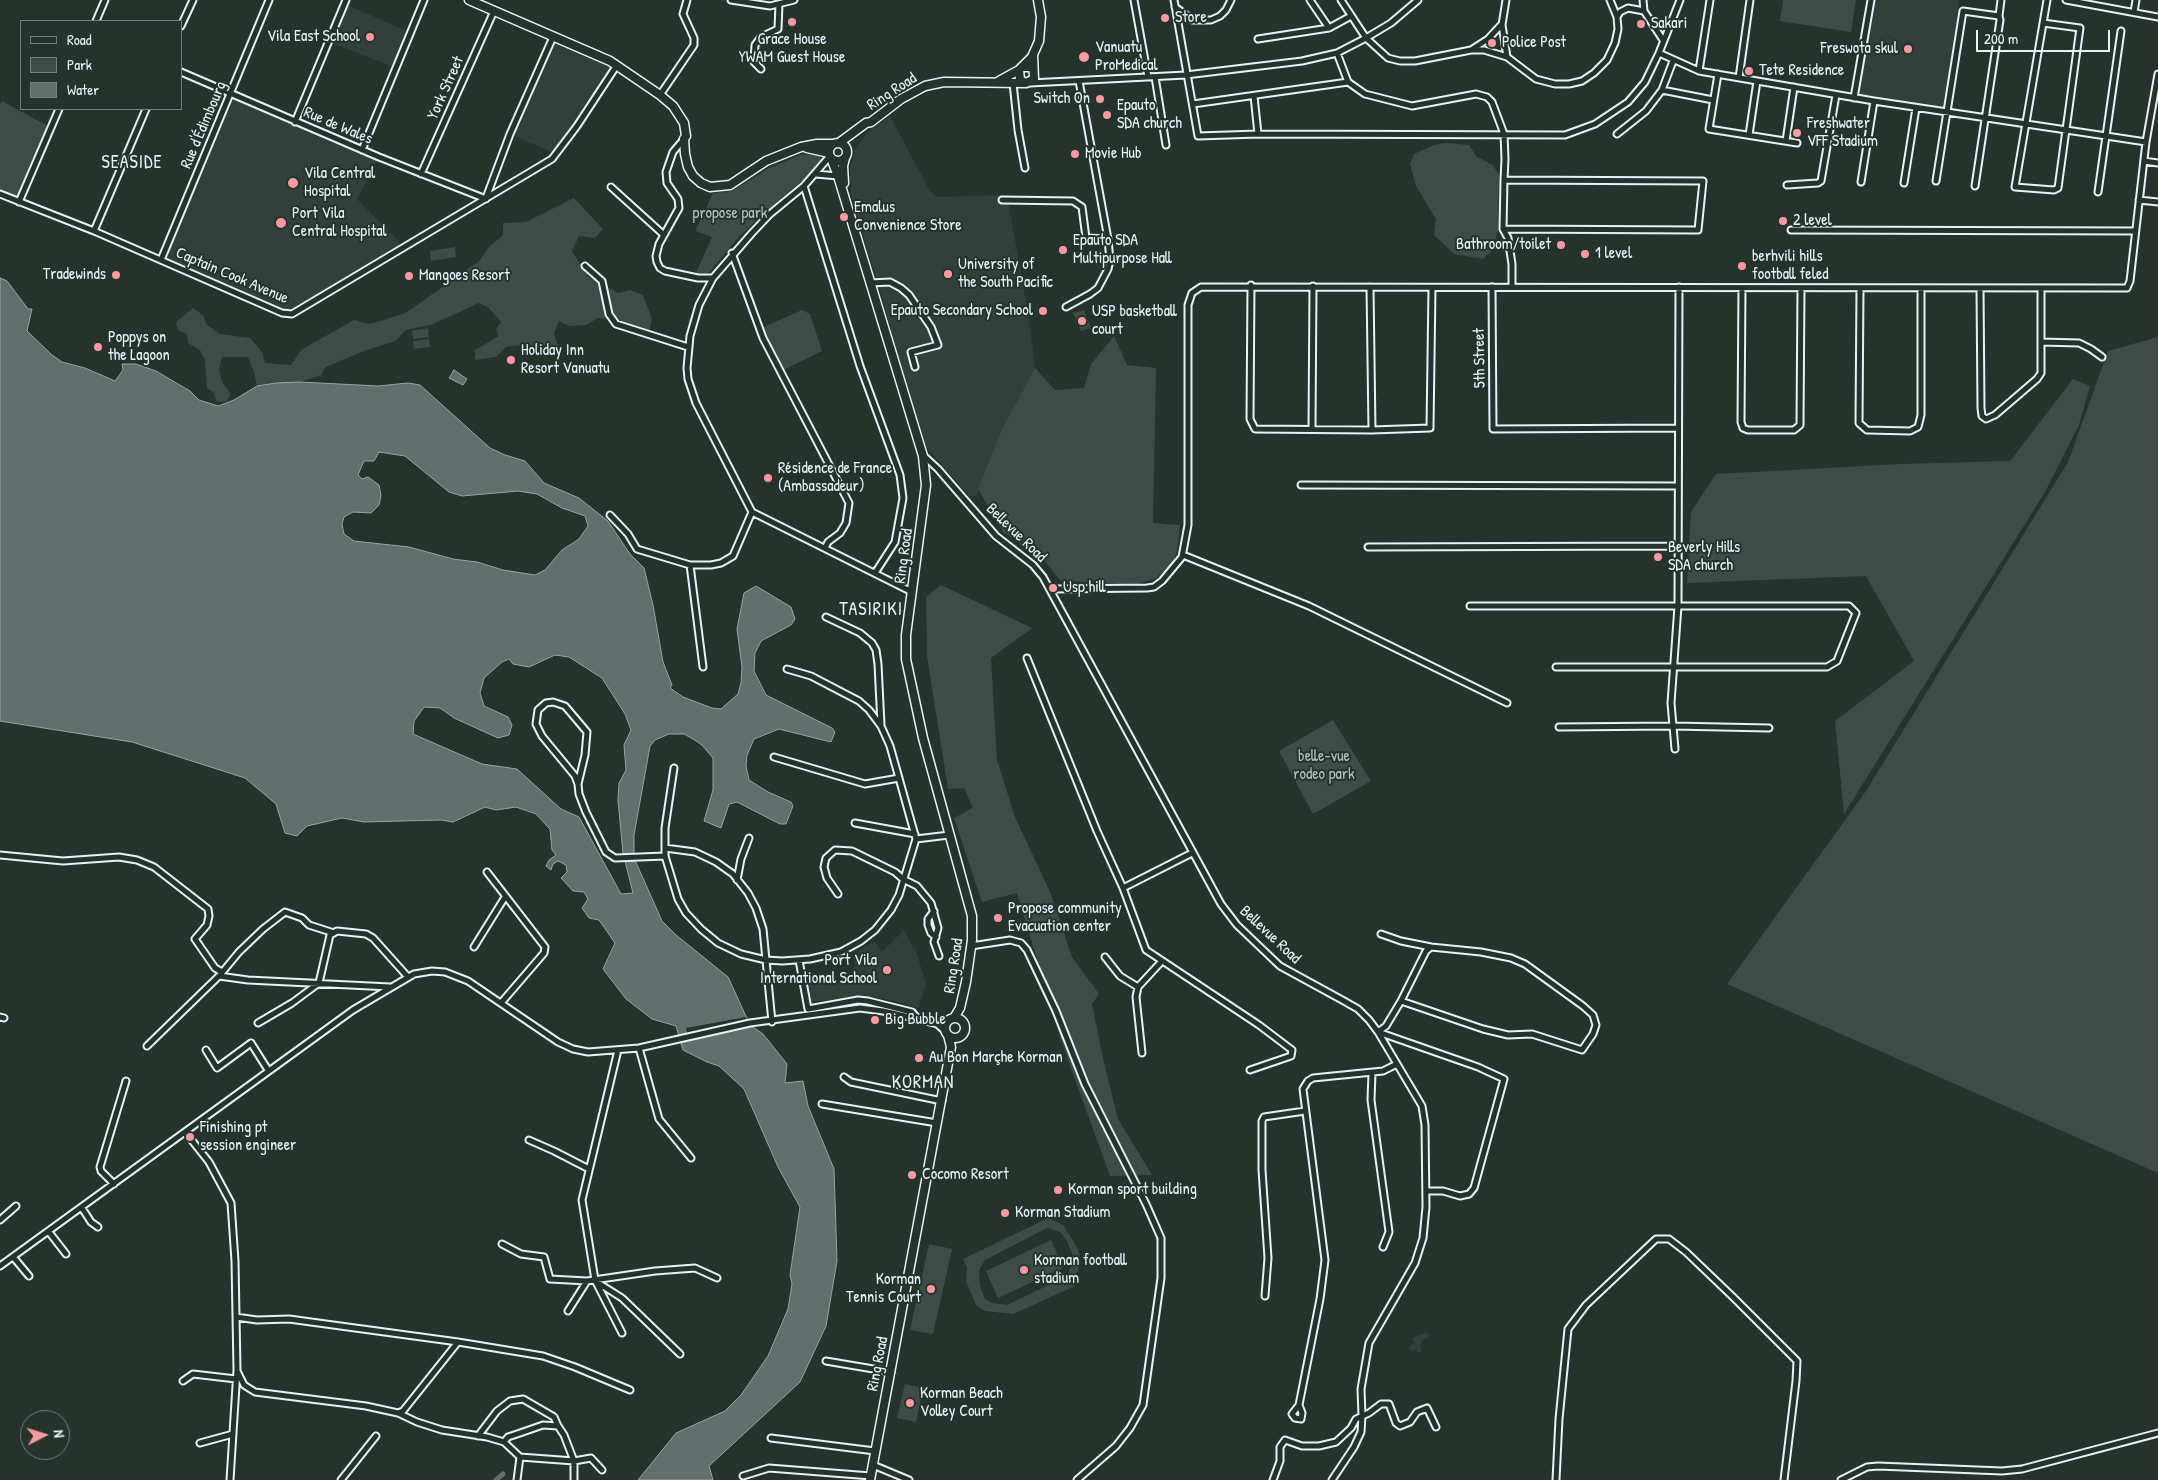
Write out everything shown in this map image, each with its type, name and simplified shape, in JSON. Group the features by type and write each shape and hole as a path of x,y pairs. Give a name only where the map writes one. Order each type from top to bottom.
{"main road":[{"path":"469,0 617,66 660,95 673,106 682,118 686,132 684,139 688,167 697,180 710,187 730,185 766,161 800,147 817,144 844,145 846,155 838,161 800,147"},
{"name":"Ring Road","path":"1034,70 1034,54 1040,34 1038,0"},
{"name":"Ring Road","path":"992,83 1004,80 1021,69 1034,54"},
{"path":"1030,66 1034,70 1034,79 1026,83 1019,78 1021,69 1030,66"},
{"name":"Ring Road","path":"836,144 870,122 901,98 925,86 944,82 1026,83"},
{"name":"Ring Road","path":"845,200 843,173 846,155 852,140 866,123"},
{"path":"831,158 830,148 836,144"},
{"name":"Ring Road","path":"831,158 923,456 926,485 906,635 907,665 916,710 971,911 973,931 960,1008 963,1021"},
{"name":"Ring Road","path":"951,1020 960,1008"},
{"path":"951,1047 966,1031 963,1021 951,1020 947,1034 953,1039 959,1038"},
{"name":"Ring Road","path":"870,1478 942,1101 951,1047 947,1034"}],"street":[{"path":"96,20 105,0"},
{"path":"182,24 193,0"},
{"name":"Rue d'Édimbourg","path":"161,260 270,0"},
{"path":"295,122 346,0"},
{"path":"362,150 424,0"},
{"path":"660,95 694,44 694,38 683,14 687,0"},
{"path":"731,0 755,5 779,4 794,0"},
{"path":"1134,0 1148,77"},
{"path":"1174,0 1198,136 1258,134 1565,134 1594,124 1628,102 1645,82 1680,0"},
{"path":"1175,7 1193,20 1211,20 1220,16 1226,10 1231,0"},
{"path":"1310,0 1328,28"},
{"path":"1341,0 1366,38 1388,58 1408,62 1471,50 1494,52 1507,57 1526,73 1542,81 1562,84 1582,80 1601,67 1612,52 1617,35 1620,12 1628,8 1644,11"},
{"path":"1026,83 1186,75 1302,61 1337,53 1366,38 1391,24 1418,0"},
{"path":"1506,0 1502,25 1507,57"},
{"path":"1610,0 1618,17"},
{"path":"1644,0 1644,11 1663,40"},
{"path":"1699,71 1710,0"},
{"path":"1739,78 1750,0"},
{"path":"1854,98 1871,0"},
{"path":"1975,186 2000,20 2001,0"},
{"path":"2043,23 2080,28 2057,190 2017,188 2015,184 2027,124 2043,23 2047,0"},
{"path":"2066,0 2088,2 2158,17"},
{"path":"2134,12 2136,0"},
{"path":"761,69 754,62 755,45 761,37 778,29 779,4"},
{"name":"York Street","path":"421,174 494,11"},
{"path":"1936,181 1963,11 1999,16"},
{"path":"1258,39 1328,28 1351,16"},
{"path":"1471,50 1488,39 1502,25"},
{"path":"2098,192 2121,31"},
{"path":"486,198 510,134 553,37"},
{"path":"1337,53 1348,82 1365,94 1412,106 1481,94 1492,102 1504,134 1503,229 1508,238 1512,264 1512,287"},
{"path":"1659,53 1673,61 1699,71 1916,108 2146,142"},
{"path":"1617,134 1646,112 1662,90 1673,61"},
{"name":"Captain Cook Avenue","path":"0,194 94,231 282,313 292,314 552,159 577,126 617,66"},
{"path":"1034,70 1043,79 1050,81"},
{"name":"Rue de Wales","path":"182,72 362,150 486,198"},
{"path":"1718,74 1709,129 1797,143"},
{"path":"1050,589 1133,589 1154,587 1177,565 1183,554 1188,525 1189,298 1201,286 1860,289 2127,288 2130,281 2146,142 2158,74"},
{"path":"1155,76 1166,145"},
{"path":"1066,307 1090,294 1101,283 1110,261 1108,239 1079,81"},
{"path":"1749,135 1757,81"},
{"path":"1193,104 1348,82"},
{"path":"1013,83 1018,130 1025,168"},
{"path":"1786,141 1794,87"},
{"path":"1662,90 1713,100"},
{"path":"1787,185 1818,183 1821,181 1836,95"},
{"path":"1254,96 1258,134"},
{"path":"1861,182 1874,101"},
{"path":"1904,183 1916,108"},
{"path":"19,202 59,110"},
{"path":"94,231 146,110"},
{"path":"2151,122 2158,123"},
{"path":"684,139 673,152 666,172 667,184 680,203 679,208 664,235 656,256 660,268 675,274 713,278"},
{"path":"831,158 804,186 770,214 732,253 713,278 698,305 688,347 688,379 696,402 752,512 913,592"},
{"path":"2144,161 2158,163"},
{"path":"816,174 838,176"},
{"path":"1503,229 1698,230 1704,181 1504,180"},
{"path":"804,186 860,366 900,475 903,498 894,542 874,573"},
{"path":"610,187 664,235"},
{"path":"1002,200 1073,201 1082,207 1086,238 1108,239"},
{"path":"2139,200 2158,202"},
{"path":"1791,230 2135,231"},
{"path":"732,253 763,338 850,503 846,523 840,534 828,542 825,548"},
{"path":"585,266 602,281 609,314 616,324 688,347"},
{"path":"870,284 890,282 901,288 909,295 931,327 938,345 911,352 915,367"},
{"path":"1251,286 1250,419 1255,429 1372,430 1430,428 1432,288"},
{"path":"1312,429 1313,286"},
{"path":"1370,287 1372,430"},
{"name":"5th Street","path":"1492,287 1492,429 1678,428"},
{"path":"1675,749 1671,703 1678,606 1679,287"},
{"path":"1742,288 1741,422 1743,428 1748,430 1794,430 1800,425 1801,288"},
{"path":"1980,288 1981,408 1984,418 1995,416 2042,373 2040,289"},
{"path":"1860,289 1860,423 1867,430 1910,431 1918,427 1921,415 1921,289"},
{"path":"2041,342 2079,343 2102,357"},
{"name":"Bellevue Road","path":"923,456 938,469 996,536 1032,565 1050,589 1221,904 1255,942 1280,966 1358,1009 1378,1032 1422,1106 1424,1115 1426,1191 1426,1222 1423,1238 1417,1258 1369,1343 1361,1389 1361,1432 1354,1447 1332,1480"},
{"path":"1301,485 1677,486"},
{"path":"610,515 628,534 637,549 690,565 721,563 733,556 752,512"},
{"path":"1368,547 1678,546"},
{"path":"1183,554 1309,606 1507,703"},
{"path":"690,565 703,667"},
{"path":"1470,606 1849,606 1854,610 1855,617 1837,661 1827,667 1556,667"},
{"path":"826,617 860,633 872,643 876,650 881,726"},
{"path":"1027,658 1097,831 1123,888 1146,950 1292,1050 1292,1056 1250,1070"},
{"path":"674,768 665,828 665,856 678,898 692,921 718,943 742,954 766,960 799,960 841,952 868,935 891,910 899,895 916,836 890,746 881,726 869,710 859,701 811,676 787,669"},
{"path":"578,784 585,755 586,732 565,706 553,702 546,703 541,706 536,714 538,730 575,776 582,803 601,844 609,855 615,858 665,856"},
{"path":"1560,727 1672,726 1769,728"},
{"path":"774,757 865,784 899,778"},
{"path":"855,823 916,836 950,835"},
{"path":"737,880 741,859 749,838"},
{"path":"665,848 688,850 709,858 728,870 748,893 759,915 763,929 772,1022"},
{"path":"838,894 827,878 824,867 826,858 835,850 841,849 858,854 895,872 903,879 911,882 925,895 934,911 938,928 936,950 939,956"},
{"path":"1123,888 1192,853"},
{"path":"0,855 63,861 119,857 137,860 154,867 208,909 207,925 195,939 221,974 248,980 391,987"},
{"path":"487,872 545,949 543,954 501,1003"},
{"path":"474,947 505,897"},
{"path":"934,911 928,919 928,924 930,933 936,937"},
{"path":"147,1046 221,974 263,929 285,912 302,918 309,925 334,933 354,932 377,941 408,977"},
{"path":"258,1023 292,1003 319,983 330,935 334,933"},
{"path":"1381,934 1401,941 1431,947 1481,952 1511,958 1525,964 1590,1012 1596,1019 1593,1034 1582,1050 1532,1034 1508,1035 1483,1029 1401,1001"},
{"path":"971,946 1010,940 1021,943 1027,950 1056,1011 1085,1084 1146,1204 1161,1238 1161,1278 1144,1405 1116,1446 1077,1480"},
{"path":"1426,1191 1443,1191 1460,1196 1469,1194 1474,1188 1504,1079 1478,1067 1378,1032 1391,1019 1426,951 1431,947"},
{"path":"1106,957 1120,976 1138,987"},
{"path":"799,960 808,1009 858,1000 912,1012 918,1019"},
{"path":"1142,1053 1136,997 1138,987 1162,961"},
{"path":"0,1266 14,1258 186,1133 268,1070 377,995 408,977 421,973 444,972 468,981 570,1047 592,1052 639,1048 750,1023 772,1022 858,1008 876,1010 937,1024 947,1034"},
{"path":"365,985 377,995"},
{"path":"858,1000 858,1008"},
{"path":"844,1003 846,1010"},
{"path":"876,1010 877,1003"},
{"path":"831,1005 835,1012"},
{"path":"813,1008 814,1015"},
{"path":"937,1024 951,1020"},
{"path":"206,1050 217,1068 251,1043 268,1070"},
{"path":"639,1048 659,1119 690,1158"},
{"path":"618,1050 582,1200 595,1280 622,1333"},
{"path":"1299,1405 1325,1260 1303,1089 1308,1081 1319,1078 1372,1073 1383,1071 1397,1064"},
{"path":"1372,1073 1371,1100 1388,1232 1383,1247"},
{"path":"844,1077 851,1082 942,1101"},
{"path":"114,1184 101,1171 100,1167 126,1081"},
{"path":"822,1104 937,1123"},
{"path":"1265,1296 1268,1258 1262,1170 1262,1120 1264,1117 1305,1111"},
{"path":"186,1133 209,1162 231,1203 235,1261 237,1370 230,1480"},
{"path":"529,1140 589,1169"},
{"path":"0,1220 16,1206"},
{"path":"82,1208 91,1222 98,1227"},
{"path":"49,1232 66,1254"},
{"path":"1556,1480 1568,1329 1586,1305 1656,1239 1669,1239 1686,1252 1733,1296 1797,1361 1784,1480"},
{"path":"502,1244 521,1254 544,1258 550,1279 587,1281 655,1271 695,1268 717,1278"},
{"path":"14,1258 29,1276"},
{"path":"595,1280 622,1298 680,1354"},
{"path":"568,1311 587,1281"},
{"path":"236,1317 257,1320 290,1319 458,1342 543,1356 630,1390"},
{"path":"398,1413 403,1411 458,1342"},
{"path":"826,1361 891,1372"},
{"path":"237,1370 244,1385 255,1392 366,1406 398,1413 417,1422 442,1430 504,1442 520,1457 574,1462 591,1458 602,1470"},
{"path":"183,1381 193,1374 236,1379"},
{"path":"478,1436 497,1411 510,1401 523,1399 554,1417 564,1435 574,1462 574,1480"},
{"path":"1273,1480 1280,1461 1280,1447 1285,1440 1302,1446 1319,1446 1336,1442 1352,1428 1356,1418 1369,1413 1380,1404 1389,1404 1396,1423 1400,1426 1410,1422 1417,1412 1427,1408 1436,1427"},
{"path":"504,1442 508,1437 543,1425 558,1426"},
{"path":"1841,1480 1867,1467 1878,1466 2002,1471 2022,1469 2158,1433"},
{"path":"200,1443 233,1434"},
{"path":"341,1480 376,1436"},
{"path":"771,1438 876,1451"},
{"path":"517,1480 520,1457"},
{"path":"873,1465 909,1480"},
{"path":"743,1476 769,1468 870,1478"}],"shaded area":[{"name":"Freswota skul","path":"1871,0 1959,0 1948,112 1854,98"},
{"name":"Vila East School","path":"344,4 410,32 396,68 329,42"},
{"path":"553,37 617,65 556,154 510,134"},
{"name":"Port Vila Central Hospital","path":"233,98 379,157 357,199 404,247 294,310 286,311 166,259"},
{"name":"University of the South Pacific","path":"890,116 930,191 937,197 1007,195 1029,319 1035,368 1003,427 977,495 971,498 927,448 904,379 851,195 850,168 855,150 866,134"},
{"name":"Port Vila International School","path":"904,930 917,954 926,984 918,1008 887,999 859,996 810,1002 807,985 843,980 851,976 855,965 852,954 875,941 882,952"},
{"path":"1427,1332 1429,1337 1422,1340 1420,1347 1422,1351 1418,1353 1416,1349 1411,1351 1409,1346 1414,1343 1412,1338"}],"green space":[{"path":"1783,0 1856,0 1851,32 1780,21"},
{"path":"2,101 48,126 17,198 0,191 0,104"},
{"path":"1445,143 1469,145 1477,157 1493,165 1499,175 1498,231 1491,251 1483,259 1454,254 1434,235 1436,219 1416,186 1410,164 1414,154 1434,145"},
{"name":"propose park","path":"815,154 821,158 814,171 765,212 737,239 709,273 696,273 712,237 695,231 713,193 727,192 737,188 769,168 801,155"},
{"path":"574,198 603,229 595,238 579,236 572,251 588,277 618,293 630,290 643,295 652,319 649,331 624,322 598,318 586,325 569,326 559,321 554,333 558,346 555,355 542,357 522,345 506,347 496,357 475,360 475,350 499,336 496,329 501,322 489,308 479,303 431,325 406,330 395,341 364,351 326,367 321,375 300,382 257,386 248,357 222,357 219,370 222,382 231,394 227,401 217,402 213,392 207,388 205,360 200,350 188,343 187,334 178,330 176,322 193,308 204,316 206,324 219,334 250,338 262,352 265,363 291,365 301,350 354,320 370,324 406,313 479,261 488,248 503,235 503,223 526,222"},
{"path":"455,247 456,257 431,261 430,251"},
{"path":"802,310 810,314 822,351 781,371 766,337 764,327"},
{"name":"USP basketball court","path":"1084,310 1091,328 1081,331 1073,313"},
{"path":"428,328 429,337 413,339 412,331"},
{"path":"1114,336 1127,365 1156,368 1153,523 1180,525 1177,552 1171,565 1156,578 1137,584 1061,581 1044,560 1003,532 978,489 1003,427 1035,368 1055,390 1084,388 1091,364"},
{"path":"2158,337 2158,1173 1727,984 1866,791 2068,462 2108,351"},
{"path":"429,339 430,347 414,349 413,341"},
{"path":"2073,379 2090,386 2079,425 2045,492 1844,814 1835,721 1914,661 1866,576 1687,583 1691,512 1716,474 1902,464 2010,461"},
{"path":"941,585 1032,628 991,658 997,760 1015,817 1050,892 1072,957 1099,994 1092,1004 1118,1119 1152,1175 1110,1176 1061,1040 1017,893 982,902 954,818 973,808 964,788 948,789 927,656 926,597"},
{"name":"belle-vue rodeo park","path":"1333,720 1371,781 1313,814 1279,751"},
{"path":"1048,1218 1063,1225 1077,1247 1081,1260 1073,1287 1013,1314 985,1311 976,1305 966,1281 967,1268 963,1259","holes":["1047,1228 1060,1232 1067,1241 1074,1258 1067,1276 1007,1305 992,1303 985,1299 980,1286 979,1270 985,1260"]},
{"name":"Korman football stadium","path":"1051,1240 1063,1268 998,1298 986,1271"},
{"name":"Korman Tennis Court","path":"929,1244 952,1249 933,1334 910,1330"},
{"name":"Korman Beach Volley Court","path":"905,1384 923,1388 916,1422 897,1418"}],"water":[{"path":"0,278 7,281 28,309 32,309 27,331 52,355 62,362 85,368 115,381 123,370 122,364 136,364 156,371 190,391 199,400 218,406 234,400 257,386 276,383 300,382 378,386 408,383 420,385 490,448 525,461 544,483 579,498 608,521 630,554 644,568 663,662 672,685 670,688 683,697 712,708 721,709 738,694 742,667 737,629 744,593 756,586 791,607 795,619 791,625 761,641 755,653 754,671 766,695 832,728 835,732 831,742 779,729 754,739 747,755 746,766 749,780 768,792 791,802 793,806 786,824 780,824 737,802 729,804 721,828 704,821 713,790 713,758 702,745 684,734 669,734 655,740 650,746 634,835 634,858 662,921 676,935 728,977 750,1025 763,1034 787,1064 785,1083 803,1081 808,1106 834,1169 837,1261 826,1326 800,1382 709,1466 713,1480 638,1480 676,1433 725,1411 741,1395 768,1356 788,1309 792,1284 790,1275 800,1207 778,1167 744,1089 719,1066 683,1050 676,1026 652,1019 626,999 603,969 615,943 599,920 589,918 582,908 588,899 584,892 573,891 561,878 567,872 566,865 558,861 553,864 551,870 546,866 549,860 556,855 552,850 550,829 536,814 516,807 496,810 485,807 453,822 441,820 364,822 342,818 307,826 297,836 285,833 276,804 245,778 132,742 0,721","holes":["379,452 405,456 449,492 462,496 518,491 537,494 562,508 585,516 588,526 579,539 562,550 545,570 535,575 503,570 477,562 453,559 409,547 354,541 344,534 342,524 344,517 353,512 371,513 379,505 381,495 379,485 368,477 362,479 358,475 364,461 374,461","555,655 569,657 602,678 625,714 631,730 624,745 626,770 619,783 618,800 623,853 633,893 621,894 579,817 561,809 517,769 482,764 413,734 414,721 424,707 440,708 454,718 498,738 509,735 512,725 508,717 484,706 480,693 484,678 502,662 509,659 513,664 529,667"]},
{"path":"454,370 467,379 463,385 449,378"}],"pier":[{"path":"746,1017 748,1026 688,1037 686,1028"}],"waterway":[{"path":"496,1480 503,1474"}],"place":[{"name":"Store","path":"1165,18"},
{"name":"Grace House YWAM Guest House","path":"792,22"},
{"name":"Sakari","path":"1641,24"},
{"name":"Vila East School","path":"370,37"},
{"name":"Police Post","path":"1492,43"},
{"name":"Freswota skul","path":"1908,49"},
{"name":"Vanuatu ProMedical","path":"1084,57"},
{"name":"Tete Residence","path":"1749,71"},
{"name":"Switch On","path":"1100,99"},
{"name":"Epauto SDA church","path":"1107,115"},
{"name":"Freshwater VFF Stadium","path":"1797,133"},
{"name":"Movie Hub","path":"1075,154"},
{"name":"Vila Central Hospital","path":"293,183"},
{"name":"Emalus Convenience Store","path":"844,217"},
{"name":"2 level","path":"1783,221"},
{"name":"Port Vila Central Hospital","path":"281,223"},
{"name":"Bathroom/toilet","path":"1561,245"},
{"name":"Epauto SDA Multipurpose Hall","path":"1063,250"},
{"name":"1 level","path":"1585,254"},
{"name":"berhvili hills football feled","path":"1742,266"},
{"name":"University of the South Pacific","path":"948,274"},
{"name":"Tradewinds","path":"116,275"},
{"name":"Mangoes Resort","path":"409,276"},
{"name":"Epauto Secondary School","path":"1043,311"},
{"name":"USP basketball court","path":"1082,321"},
{"name":"Poppys on the Lagoon","path":"98,347"},
{"name":"Holiday Inn Resort Vanuatu","path":"511,360"},
{"name":"Résidence de France (Ambassadeur)","path":"768,478"},
{"name":"Beverly Hills SDA church","path":"1658,557"},
{"name":"Usp hill","path":"1053,588"},
{"name":"Propose community Evacuation center","path":"998,918"},
{"name":"Port Vila International School","path":"887,970"},
{"name":"Big Bubble","path":"875,1020"},
{"name":"Au Bon Marçhe Korman","path":"919,1058"},
{"name":"Finishing pt session engineer","path":"190,1137"},
{"name":"Cocomo Resort","path":"912,1175"},
{"name":"Korman sport building","path":"1058,1190"},
{"name":"Korman Stadium","path":"1005,1213"},
{"name":"Korman football stadium","path":"1024,1270"},
{"name":"Korman Tennis Court","path":"931,1289"},
{"name":"Korman Beach Volley Court","path":"910,1403"}],"district":[{"name":"SEASIDE","path":"132,163"},
{"name":"TASIRIKI","path":"871,610"},
{"name":"KORMAN","path":"923,1083"}]}
